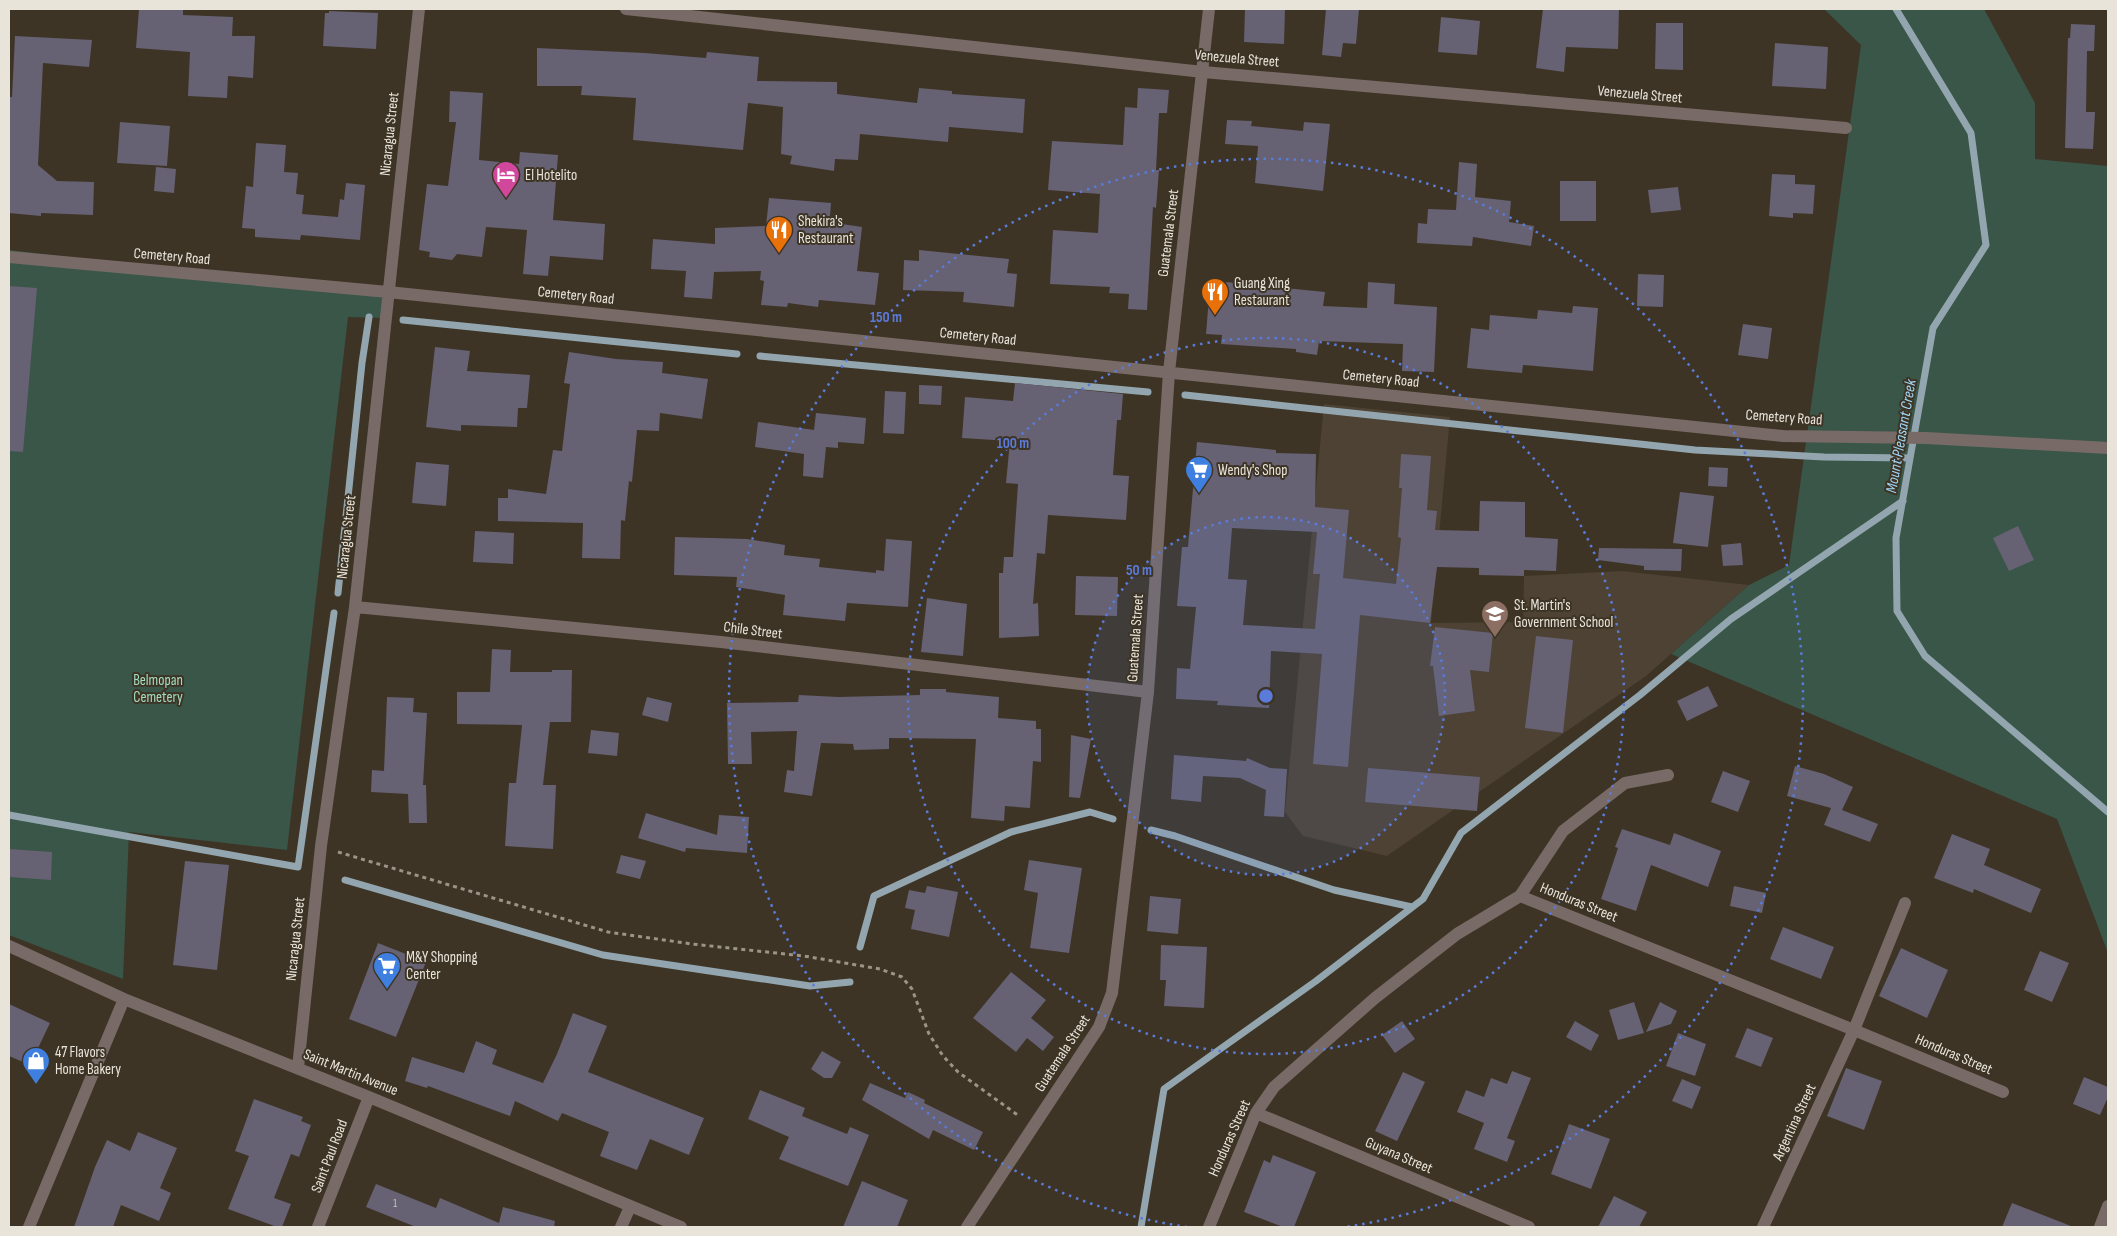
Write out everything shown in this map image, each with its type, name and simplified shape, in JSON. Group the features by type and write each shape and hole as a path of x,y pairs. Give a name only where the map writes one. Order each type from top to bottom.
{"street":[{"name":"Nicaragua Street","path":"298,1068 321,846 355,607 419,9"},
{"name":"Venezuela Street","path":"626,9 1203,72 1846,128"},
{"name":"Guatemala Street","path":"967,1227 1099,1027 1112,993 1148,692 1169,372 1209,9"},
{"name":"Cemetery Road","path":"9,257 388,292 1782,436 1926,438 2108,448"},
{"name":"Chile Street","path":"355,607 721,642 1148,692"},
{"path":"1520,896 1563,830 1625,783 1668,776"},
{"name":"Honduras Street","path":"1208,1227 1256,1112 1274,1087 1375,998 1457,934 1520,896 2003,1092"},
{"name":"Argentina Street","path":"1763,1227 1854,1030 1905,903"},
{"name":"Saint Martin Avenue","path":"9,946 124,999 370,1097 680,1227"},
{"path":"28,1227 124,999"},
{"name":"Saint Paul Road","path":"318,1227 370,1097"},
{"name":"Guyana Street","path":"1256,1112 1529,1227"},
{"path":"2100,1227 2108,1206"},
{"path":"621,1227 630,1207"}],"path":[{"path":"321,846 608,932 692,944 804,956 887,972 902,978 912,989 928,1034 958,1072 1033,1127"}],"shaded area":[{"name":"St. Martin's Government School","path":"1324,404 1450,417 1431,623 1523,622 1524,576 1622,571 1749,585 1646,676 1387,856 1303,836 1285,812"}],"green space":[{"path":"1824,9 1984,9 2035,103 2035,159 2108,166 2108,953 2057,819 1671,654 1749,585 1789,565 1861,45"},
{"name":"Belmopan Cemetery","path":"9,250 384,294 385,318 348,317 287,850 129,832 123,979 9,935"}],"building":[{"path":"139,9 183,9 183,15 233,17 232,36 255,36 253,78 228,76 227,98 188,96 190,52 136,48"},
{"path":"1245,9 1285,9 1284,44 1244,42"},
{"path":"1326,9 1359,9 1356,44 1343,43 1341,57 1322,55"},
{"path":"1543,9 1619,9 1618,49 1566,47 1564,72 1536,68"},
{"path":"329,11 378,13 376,49 323,46 325,13 329,13"},
{"path":"1441,17 1480,21 1477,55 1438,52"},
{"path":"1656,23 1683,23 1683,70 1655,69"},
{"path":"2071,24 2095,25 2094,51 2087,51 2086,112 2095,112 2093,149 2065,148 2068,38 2070,38"},
{"path":"15,36 92,40 89,67 43,63 38,165 57,181 94,182 93,215 41,213 41,216 9,213 9,97 12,97"},
{"path":"1775,43 1828,47 1826,89 1772,86"},
{"path":"537,48 706,58 707,52 759,57 757,81 837,82 837,94 917,103 919,88 952,91 952,94 1025,99 1023,133 949,127 948,142 860,134 858,160 835,159 834,171 790,164 792,156 781,154 783,107 748,103 743,150 633,140 636,98 581,95 582,86 537,86"},
{"path":"1138,88 1169,90 1167,113 1159,113 1156,170 1159,170 1156,208 1153,207 1147,310 1128,309 1129,294 1109,293 1110,287 1050,284 1053,230 1098,233 1100,194 1048,190 1052,141 1123,145 1125,107 1137,108"},
{"path":"450,91 483,93 479,160 519,164 520,152 558,155 553,220 605,224 603,260 550,256 548,276 523,274 527,230 486,227 482,257 457,254 452,260 429,257 430,252 419,250 427,184 448,186 456,122 449,122"},
{"path":"1227,120 1252,121 1251,126 1303,131 1304,122 1330,124 1323,191 1255,183 1258,146 1225,144"},
{"path":"120,122 170,126 167,166 117,163"},
{"path":"256,143 286,145 284,172 298,173 296,194 304,195 302,214 338,217 340,199 344,200 346,183 365,185 360,240 301,235 300,240 255,237 255,229 242,228 246,186 253,187"},
{"path":"1459,162 1477,164 1475,197 1511,201 1509,222 1534,226 1531,246 1473,237 1472,246 1417,243 1418,223 1427,224 1428,209 1456,210"},
{"path":"156,167 176,169 174,193 154,191"},
{"path":"1772,174 1795,175 1795,184 1815,185 1813,214 1793,213 1793,218 1769,216"},
{"path":"1560,181 1596,181 1596,221 1560,221"},
{"path":"1678,187 1681,210 1651,213 1648,190"},
{"path":"769,198 831,203 830,216 843,218 842,224 862,227 857,271 879,273 875,305 819,300 818,307 788,303 787,307 761,305 764,281 760,280 761,271 714,272 712,299 684,297 686,271 651,269 653,239 715,244 715,228 766,226"},
{"path":"919,250 1009,259 1007,273 1017,274 1014,307 963,302 964,292 903,290 904,260 919,261"},
{"path":"1638,274 1664,275 1663,307 1637,306"},
{"path":"1226,282 1325,292 1323,306 1367,308 1368,282 1395,284 1394,304 1437,307 1434,372 1402,371 1403,344 1319,341 1317,355 1296,352 1296,349 1221,344 1222,335 1206,334 1209,297 1225,298"},
{"path":"9,286 37,288 23,452 9,451"},
{"path":"1573,306 1598,308 1593,371 1523,365 1522,373 1467,368 1471,328 1489,330 1490,315 1537,319 1538,310 1572,313"},
{"path":"1743,324 1772,328 1768,359 1738,355"},
{"path":"435,347 470,351 467,371 530,375 527,408 518,408 517,427 461,425 461,431 426,427"},
{"path":"569,352 616,359 663,362 662,373 708,379 702,419 660,413 659,431 637,430 632,482 629,481 625,521 621,520 620,559 582,558 583,523 498,521 498,498 508,498 508,489 546,494 553,450 562,451 570,384 564,383"},
{"path":"1015,383 1123,394 1121,420 1117,420 1113,475 1129,476 1126,520 1048,515 1045,554 1037,553 1033,604 1038,603 1039,636 999,638 999,573 1003,573 1004,557 1013,557 1018,484 1006,483 1010,441 962,438 965,397 1013,401"},
{"path":"919,385 942,386 941,405 919,404"},
{"path":"885,391 906,392 904,434 883,433"},
{"path":"816,413 866,418 864,444 838,442 838,448 826,447 823,478 803,476 804,454 755,447 758,422 814,430"},
{"path":"1197,442 1276,450 1276,453 1316,454 1315,507 1349,510 1343,578 1396,584 1401,538 1398,537 1402,488 1399,488 1401,454 1431,456 1427,510 1437,511 1435,530 1479,531 1480,501 1525,502 1525,537 1558,539 1556,571 1524,570 1524,576 1479,575 1479,568 1437,567 1430,623 1360,615 1348,767 1313,764 1322,654 1271,651 1269,708 1217,705 1218,701 1176,699 1177,668 1190,669 1196,607 1177,606 1182,547 1188,547","holes":["1232,528 1317,532 1313,574 1320,574 1315,629 1243,625 1247,580 1228,579"]},
{"path":"416,462 449,465 446,506 412,503"},
{"path":"1709,467 1728,468 1727,487 1708,486"},
{"path":"1680,492 1714,496 1708,547 1673,543"},
{"path":"2018,526 2034,560 2009,571 1993,538"},
{"path":"475,531 514,533 513,564 473,562"},
{"path":"675,537 747,539 785,545 784,555 820,559 819,567 876,573 876,570 884,571 886,539 912,541 908,607 847,603 845,621 783,615 785,595 736,587 737,577 674,575"},
{"path":"1741,543 1743,565 1723,566 1721,545"},
{"path":"1599,548 1682,549 1681,571 1644,570 1644,566 1598,560"},
{"path":"1076,576 1118,577 1117,616 1075,615"},
{"path":"927,598 967,604 963,656 921,652"},
{"path":"1435,627 1493,633 1489,672 1470,670 1475,711 1439,716 1433,666 1430,666"},
{"path":"1536,636 1573,640 1563,733 1525,728"},
{"path":"492,649 511,650 510,672 572,670 571,722 550,722 543,785 556,785 553,849 505,846 509,783 516,783 522,725 457,724 457,692 490,692"},
{"path":"1708,686 1718,706 1687,721 1677,701"},
{"path":"920,689 946,689 946,692 999,697 998,718 1036,721 1036,729 1041,729 1041,762 1033,761 1030,808 1005,806 1004,821 971,818 976,739 889,738 889,749 854,750 853,744 821,743 812,796 784,792 787,770 794,771 797,731 751,732 752,764 728,764 727,703 798,702 799,695 838,697 920,695"},
{"path":"387,697 414,698 413,712 427,713 423,785 426,785 427,823 409,823 408,794 371,792 372,770 384,771"},
{"path":"647,697 672,703 668,722 642,715"},
{"path":"591,730 619,733 617,756 588,753"},
{"path":"1071,735 1091,739 1080,798 1069,797"},
{"path":"1174,755 1246,761 1247,758 1270,768 1287,769 1284,817 1264,816 1266,790 1240,778 1203,776 1201,802 1171,799"},
{"path":"1795,766 1824,774 1853,787 1842,810 1878,824 1870,842 1824,825 1831,808 1787,796"},
{"path":"1368,768 1480,777 1477,811 1365,802"},
{"path":"1723,771 1750,781 1738,812 1711,802"},
{"path":"646,813 717,835 719,815 749,817 747,853 686,848 685,852 638,838"},
{"path":"1622,829 1670,845 1674,833 1721,851 1708,887 1651,865 1636,911 1601,899 1618,848 1615,847"},
{"path":"1952,834 1990,849 1984,865 2041,889 2031,913 1974,889 1973,893 1934,878"},
{"path":"9,849 52,852 51,880 9,877"},
{"path":"621,855 646,861 640,879 616,873"},
{"path":"1029,860 1082,868 1069,953 1030,948 1038,893 1024,890"},
{"path":"185,861 229,865 217,970 173,965"},
{"path":"927,886 958,892 949,937 911,929 915,910 905,908 909,890 925,893"},
{"path":"1734,886 1766,893 1762,913 1730,906"},
{"path":"1150,896 1181,899 1178,934 1147,931"},
{"path":"1783,927 1834,947 1821,979 1770,959"},
{"name":"M&Y Shopping Center","path":"378,943 426,962 396,1037 349,1019"},
{"path":"1161,945 1207,947 1204,1008 1164,1006 1166,980 1160,980"},
{"path":"1901,948 1948,970 1927,1018 1879,996"},
{"path":"2040,951 2069,963 2052,1002 2024,990"},
{"path":"1011,972 1046,1000 1031,1018 1054,1037 1043,1051 1027,1038 1016,1052 973,1018"},
{"path":"1634,1002 1644,1033 1618,1040 1609,1010"},
{"path":"1660,1002 1677,1011 1671,1024 1646,1032"},
{"path":"9,1004 50,1023 30,1065 9,1056"},
{"path":"573,1013 607,1026 588,1072 704,1118 689,1155 650,1139 637,1170 600,1156 609,1132 562,1113 558,1121 515,1101 510,1116 428,1086 427,1088 405,1081 412,1057 464,1073 476,1041 497,1050 492,1064 543,1083"},
{"path":"1402,1021 1415,1039 1395,1053 1382,1035"},
{"path":"1575,1021 1599,1035 1591,1051 1566,1037"},
{"path":"1747,1028 1773,1038 1761,1067 1735,1057"},
{"path":"1678,1033 1706,1044 1695,1076 1666,1066"},
{"path":"822,1051 841,1062 832,1078 824,1078 811,1069"},
{"path":"1846,1068 1882,1081 1864,1130 1827,1116"},
{"path":"1512,1071 1531,1078 1507,1138 1515,1141 1507,1162 1474,1149 1484,1123 1457,1112 1466,1090 1484,1097 1491,1078 1507,1084"},
{"path":"1403,1072 1425,1082 1397,1141 1375,1131"},
{"path":"2084,1077 2108,1087 2108,1097 2100,1115 2073,1104"},
{"path":"1682,1079 1701,1087 1692,1109 1672,1101"},
{"path":"870,1083 905,1098 908,1092 925,1100 924,1103 983,1132 974,1150 933,1130 929,1139 862,1100"},
{"path":"760,1090 805,1108 802,1116 847,1134 850,1127 869,1135 848,1186 779,1159 789,1137 748,1119"},
{"path":"254,1099 303,1117 301,1121 311,1125 299,1157 291,1154 274,1198 291,1204 282,1227 277,1227 228,1209 249,1156 235,1151"},
{"path":"1569,1124 1610,1139 1591,1189 1551,1174"},
{"path":"138,1132 177,1148 160,1188 171,1193 159,1221 121,1205 113,1227 74,1227 95,1167 107,1140 130,1151"},
{"path":"1273,1155 1316,1172 1294,1227 1283,1227 1244,1212 1264,1160 1270,1163"},
{"path":"862,1181 908,1200 897,1227 843,1227"},
{"path":"376,1184 436,1208 440,1198 499,1223 503,1207 555,1221 554,1227 416,1227 366,1207"},
{"path":"1614,1196 1647,1212 1639,1227 1598,1227"},
{"path":"2012,1203 2071,1226 2071,1227 2002,1227"}],"waterway":[{"name":"Mount Pleasant Creek","path":"1896,9 1971,133 1986,245 1933,328 1896,538 1897,611 1925,656 2108,812"},
{"path":"338,593 362,363 369,317"},
{"path":"403,320 737,354"},
{"path":"760,356 1148,392"},
{"path":"1185,395 1695,450 1824,457 1910,458"},
{"path":"1141,1227 1164,1089 1316,981 1423,899 1461,833 1640,695 1731,619 1903,501"},
{"path":"9,815 298,867 334,613"},
{"path":"860,947 874,896 1011,832 1090,812 1113,819"},
{"path":"1151,830 1175,836 1334,890 1412,907"},
{"path":"345,880 603,955 810,986 850,982"}],"place":[{"name":"El Hotelito","path":"506,199"},
{"name":"Shekira's Restaurant","path":"779,254"},
{"name":"Guang Xing Restaurant","path":"1215,316"},
{"name":"Wendy's Shop","path":"1199,494"},
{"name":"St. Martin's Government School","path":"1495,638"},
{"name":"M&Y Shopping Center","path":"387,990"},
{"name":"47 Flavors Home Bakery","path":"36,1085"}]}
